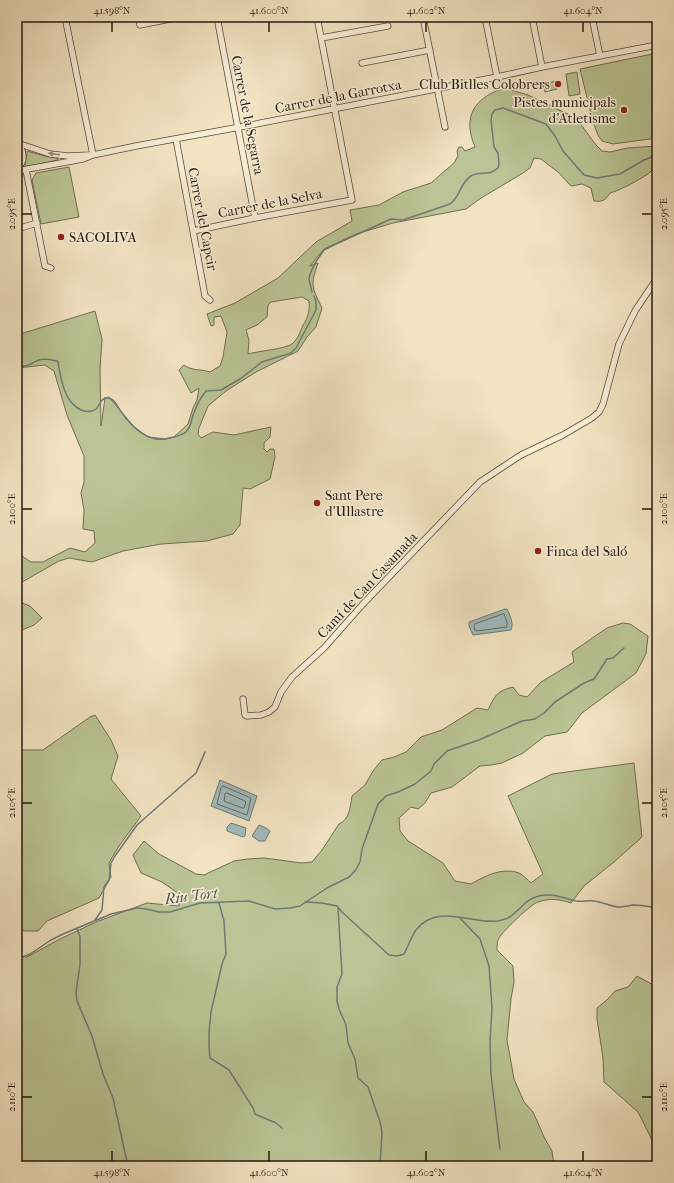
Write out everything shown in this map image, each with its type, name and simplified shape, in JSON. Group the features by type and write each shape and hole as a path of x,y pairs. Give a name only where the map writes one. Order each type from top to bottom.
{"street":[{"path":"17,19 21,17"},
{"path":"65,17 93,155"},
{"path":"138,17 140,25 180,17"},
{"name":"Carrer de la Segarra","path":"217,17 255,218"},
{"path":"317,17 335,108"},
{"path":"423,17 445,128"},
{"path":"485,17 497,77"},
{"path":"532,17 542,67"},
{"path":"592,17 600,56"},
{"path":"321,38 388,26"},
{"name":"Carrer de la Garrotxa","path":"17,143 50,154 68,156 93,155 438,89 657,45"},
{"path":"362,63 430,50"},
{"name":"Carrer de la Selva","path":"193,231 352,200 335,108"},
{"name":"Carrer del Capcir","path":"176,139 205,296 210,300"},
{"path":"17,143 22,150 23,155 22,164 17,170"},
{"name":"Carrer de la Garrotxa","path":"17,170 26,170 83,159 93,155"},
{"path":"26,170 45,266 51,268"},
{"path":"17,228 37,224"},
{"name":"Camí de Can Casamada","path":"243,699 244,715 261,715 269,712 275,707 281,692 292,677 324,648 363,604 473,489 486,478 521,455 563,435 592,418 599,412 603,404 619,344 635,310 657,278"}],"green space":[{"name":"Pistes municipals d'Atletisme","path":"657,53 657,138 613,144 602,141 593,122 580,69"},
{"path":"577,72 580,94 569,96 566,74"},
{"path":"556,81 557,89 545,92 543,84"},
{"path":"504,88 528,95 576,118 602,151 610,152 627,148 657,146 657,165 648,174 610,193 604,200 594,201 591,188 582,184 571,186 558,172 541,159 534,158 530,168 466,209 393,223 356,234 324,249 310,266 318,263 313,286 322,308 316,327 298,351 256,372 226,391 208,406 199,428 198,434 201,438 213,432 234,435 271,427 270,437 264,443 264,449 267,452 270,449 274,449 275,457 270,479 250,489 243,488 240,525 233,534 207,541 161,544 123,551 92,562 69,558 59,561 17,585 17,553 31,562 43,562 70,548 85,552 95,543 94,531 83,529 84,510 81,493 84,482 84,456 67,415 54,371 45,365 17,368 17,335 95,311 102,339 100,370 101,426 105,398 109,397 135,428 148,437 166,439 174,437 188,424 197,400 199,388 191,393 179,370 184,365 190,368 210,372 220,366 223,357 227,332 221,316 214,317 214,325 211,326 207,314 235,303 278,278 316,242 352,221 350,210 379,205 403,192 431,183 454,163 458,156 457,151 459,147 462,147 465,151 475,147 471,136 470,127 473,110 485,97","holes":["302,297 309,301 307,317 297,338 292,344 289,346 248,354 249,340 246,330 257,325 267,317 268,305 271,302"]},
{"path":"27,151 57,158 58,160 25,167"},
{"path":"69,167 79,217 41,224 32,180 36,173"},
{"path":"17,601 30,606 42,618 34,625 17,632"},
{"path":"623,623 630,624 648,636 646,654 636,673 582,713 567,732 545,736 523,753 502,763 480,766 452,787 431,793 425,803 418,809 411,807 399,818 400,831 408,841 443,863 455,881 471,884 494,873 513,871 524,876 531,883 543,874 508,796 552,774 634,763 642,837 584,886 571,903 558,900 538,902 511,924 497,942 497,950 513,966 514,982 507,1040 514,1079 524,1102 533,1112 552,1151 554,1166 17,1166 17,956 27,957 96,922 147,903 179,906 179,894 162,882 141,873 133,855 144,841 159,854 196,874 204,875 234,861 248,859 264,858 302,863 312,862 322,850 339,824 343,822 347,816 352,796 365,785 373,771 382,760 406,752 421,737 442,730 477,708 488,710 497,694 503,690 513,687 519,695 527,697 541,682 574,662 572,652 607,628"},
{"path":"95,715 111,740 118,756 111,779 141,816 119,846 109,863 111,877 99,898 47,921 38,931 24,931 17,929 17,750 43,750"},
{"path":"637,976 657,987 657,1150 638,1112 604,1082 603,1058 597,1019 597,1008 615,991 628,987"}],"water":[{"path":"507,609 511,620 511,630 473,635 469,622"},
{"path":"220,780 257,796 249,821 211,806"},
{"path":"231,823 246,828 245,836 243,837 227,831 227,827"},
{"path":"259,825 270,831 265,841 259,841 252,836"}],"waterway":[{"path":"312,292 309,279 310,274 315,263 324,250 391,219 403,220 450,204 456,198 467,179 474,174 487,173 498,168 498,153 494,147 491,120 492,114 495,110 503,108 546,124 555,136 563,151 584,175 597,178 620,174 644,160 657,155"},
{"path":"17,365 27,366 41,359 57,361 60,376 67,396 71,402 81,410 93,411 98,407 103,399 108,398 114,401 126,419 136,429 148,437 155,439 176,437 188,430 197,406 206,391 221,390 240,379 262,362 291,353 296,348 316,310 316,301 314,296"},
{"name":"Riu Tort","path":"17,959 30,954 63,934 111,914 137,908 159,912 170,912 200,903 249,901 275,909 300,906 327,888 349,877 355,871 360,862 362,849 378,804 386,796 415,784 431,771 434,764 447,751 479,740 522,721 535,719 544,713 555,702 584,683 594,679 607,659 613,658 624,648"},
{"path":"95,920 102,910 104,887 109,880 111,863 115,856 137,825 196,773 205,752"},
{"path":"305,902 337,906 389,955 397,956 404,954 416,930 424,922 444,916 455,916 487,921 507,919 533,898 539,896 554,895 576,901 594,901 618,907 633,905 657,907"},
{"name":"Riu Tort","path":"219,903 224,921 226,954 222,964 211,1012 209,1032 210,1058 229,1070 253,1108 255,1114 276,1123 282,1128"},
{"path":"338,908 342,974 337,987 337,1001 346,1025 348,1043 355,1059 358,1078 368,1087 380,1122 382,1132 380,1166"},
{"path":"459,917 480,939 489,966 492,1008 490,1042 491,1075 500,1149"},
{"path":"77,928 80,937 80,965 76,992 77,1001 92,1036 103,1074 113,1098 127,1162"}],"place":[{"name":"Club Bitlles Colobrers","path":"558,84"},
{"name":"Pistes municipals d'Atletisme","path":"624,110"},
{"name":"SACOLIVA","path":"61,237"},
{"name":"Sant Pere d'Ullastre","path":"317,503"},
{"name":"Finca del Saló","path":"538,551"}]}
